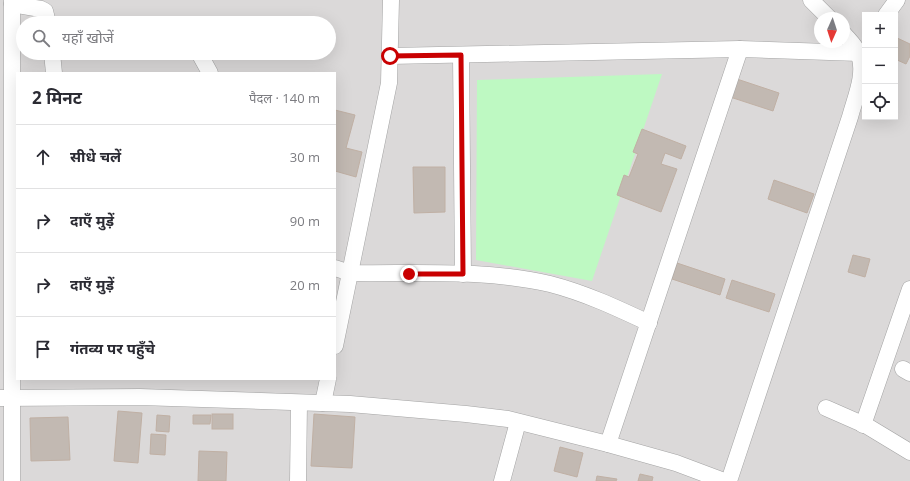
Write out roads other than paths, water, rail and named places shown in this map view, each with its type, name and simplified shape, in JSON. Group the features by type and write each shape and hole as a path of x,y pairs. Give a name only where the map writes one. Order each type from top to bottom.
{"street":[{"path":"336,341 386,101 390,56 391,0"},
{"path":"811,0 822,12"},
{"path":"888,12 897,0"},
{"path":"12,481 6,398 9,260 6,128 12,2 38,8 45,16"},
{"path":"850,39 862,49"},
{"path":"390,56 740,49 862,49"},
{"path":"608,444 740,49"},
{"path":"729,481 850,117 861,72 862,49"},
{"path":"461,55 463,274"},
{"path":"53,60 54,72"},
{"path":"203,60 209,72"},
{"path":"336,268 350,273 463,274 521,279 549,284 588,296 649,323"},
{"path":"863,425 910,289"},
{"path":"323,403 328,380"},
{"path":"6,398 140,397 323,403 466,414 518,422 608,444 676,463 724,481"},
{"path":"298,481 300,403"},
{"path":"826,408 863,425 910,452"},
{"path":"502,481 518,422"}]}
